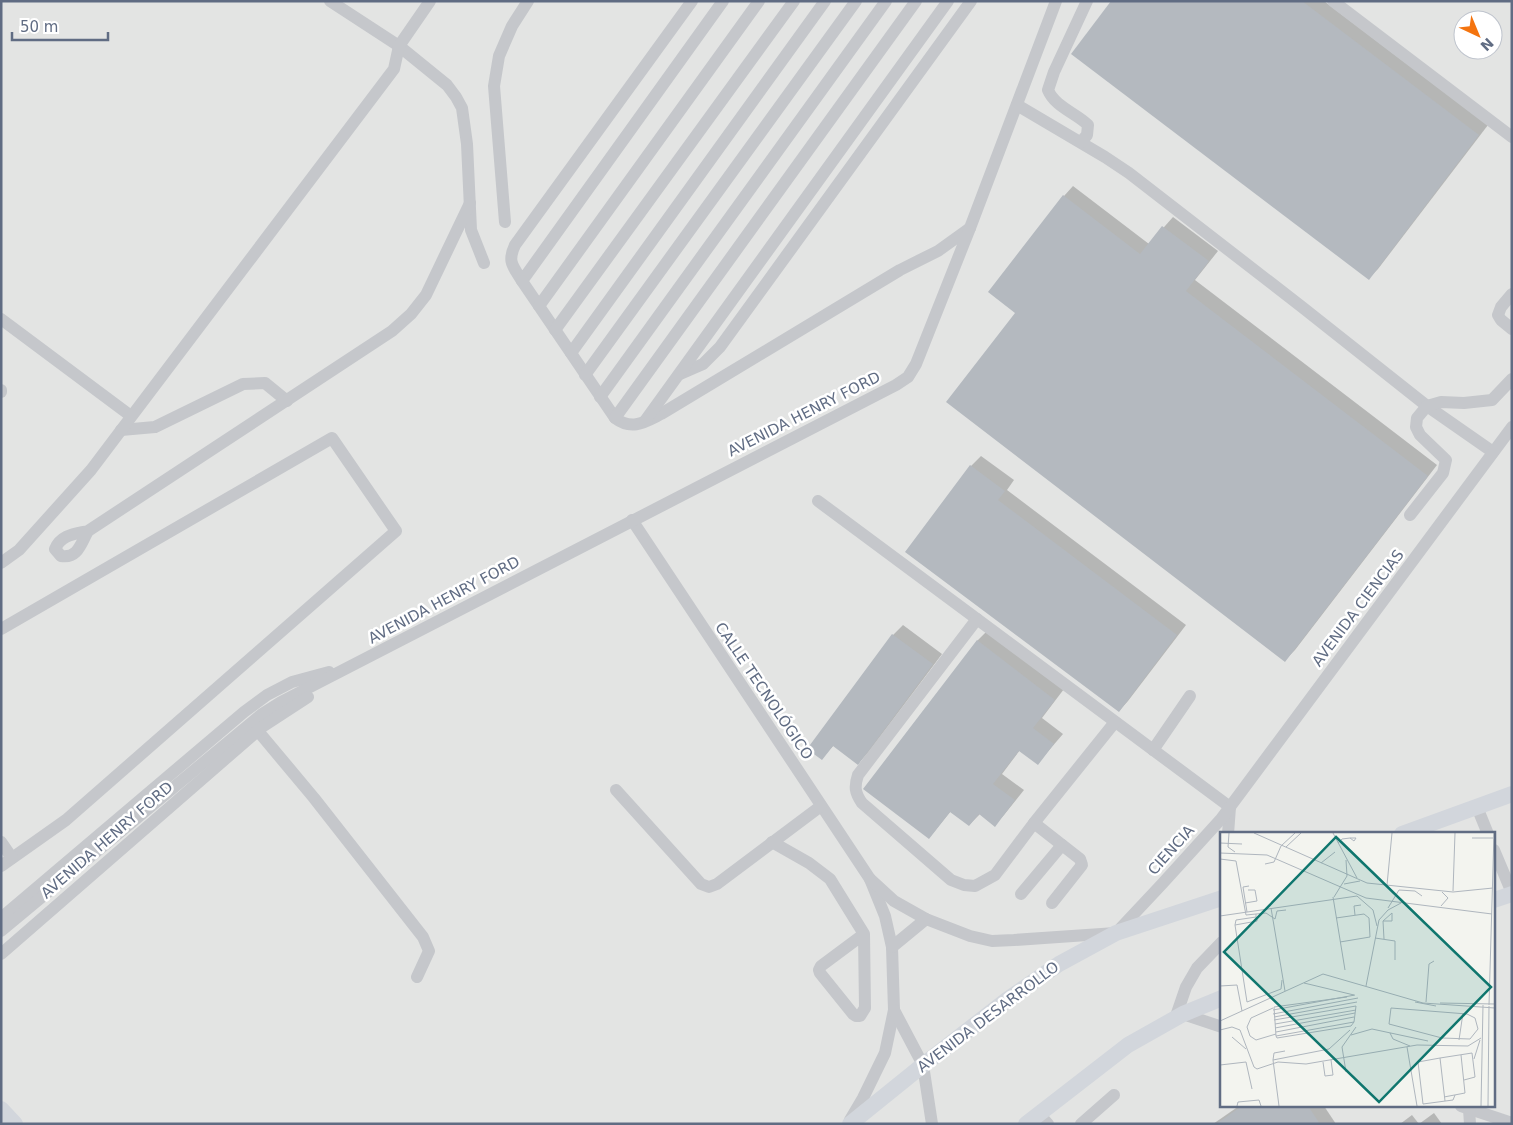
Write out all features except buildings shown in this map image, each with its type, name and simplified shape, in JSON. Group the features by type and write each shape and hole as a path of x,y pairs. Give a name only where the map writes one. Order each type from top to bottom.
{"main road":[{"path":"1408,832 1512,794"},
{"path":"1496,899 1512,894"},
{"name":"AVENIDA DESARROLLO","path":"849,1124 1008,999 1059,964 1116,933 1220,899"},
{"path":"1038,1120 1128,1045 1179,1017 1220,999"},
{"path":"1,1109 14,1124"}],"street":[{"path":"330,1 399,46 447,85 456,96 462,108 467,144 471,230 484,263"},
{"path":"1,564 19,550 91,470 394,69 399,46 430,1"},
{"path":"505,222 494,86 499,56 512,26 528,1"},
{"path":"692,1 515,245 510,256 511,263 522,281 615,418 631,426 643,423 662,414 900,270 938,251 970,228"},
{"path":"522,281 723,1"},
{"path":"539,306 760,1"},
{"path":"555,330 794,1"},
{"path":"570,353 825,1"},
{"path":"585,375 856,1"},
{"path":"600,397 886,1"},
{"path":"615,418 916,1"},
{"path":"643,423 948,1"},
{"path":"678,375 703,364 720,347 971,1"},
{"name":"AVENIDA HENRY FORD","path":"1,931 262,714 281,702 356,665 632,520 896,385 908,377 916,364 970,228 1056,1"},
{"path":"1081,142 1087,135 1088,125 1081,118 1055,101 1048,90 1054,72 1087,1"},
{"path":"1333,1 1512,137"},
{"path":"1017,105 1058,131 1081,142 1136,179 1427,406 1493,452"},
{"path":"88,530 392,332 411,314 426,295 470,204"},
{"path":"1512,294 1501,307 1498,315 1500,320 1512,329"},
{"path":"1,319 131,416"},
{"path":"1410,515 1446,466 1446,460 1420,435 1416,427 1416,418 1427,406 1441,402 1464,403 1492,400 1512,379"},
{"path":"121,430 155,427 243,384 265,383 286,400"},
{"name":"AVENIDA CIENCIAS","path":"1230,807 1512,427"},
{"path":"1,866 66,820 396,531 332,438 2,628"},
{"path":"818,501 1230,807 1228,832"},
{"name":"CALLE TECNOLÓGICO","path":"632,520 870,879 885,916 892,947 894,1010 885,1053 864,1098 849,1124"},
{"path":"977,619 858,775 855,786 856,794 862,803 951,880 964,885 975,886 995,875 1115,722"},
{"name":"AVENIDA HENRY FORD","path":"1,954 258,731 356,665"},
{"name":"AVENIDA HENRY FORD","path":"1,918 237,718 267,695 292,682 356,665"},
{"path":"1153,750 1190,696"},
{"path":"258,731 314,798 424,937 429,951 417,977"},
{"path":"616,790 701,884 709,887 717,884 821,806"},
{"name":"CIENCIA","path":"1116,933 1230,807"},
{"path":"1477,807 1487,832"},
{"path":"1034,823 1080,859 1082,865 1052,903"},
{"path":"1,842 12,858"},
{"path":"772,842 809,863 830,879 864,934 865,1008 860,1016 856,1016 847,1008 819,970 821,966 864,934"},
{"path":"1021,894 1062,845"},
{"path":"1496,855 1512,894"},
{"name":"CALLE TECNOLÓGICO","path":"870,879 894,901 926,919 970,936 992,941 1116,933"},
{"path":"892,947 926,919"},
{"path":"1220,944 1197,968 1186,987 1179,1017 1220,1027"},
{"name":"CALLE TECNOLÓGICO","path":"894,1010 923,1065 932,1124"},
{"path":"1081,1124 1114,1095"},
{"path":"1465,1108 1512,1123"},
{"path":"1465,1108 1470,1124"}],"shaded area":[{"path":"1,1 1512,1 1512,1124 1,1124"}]}
